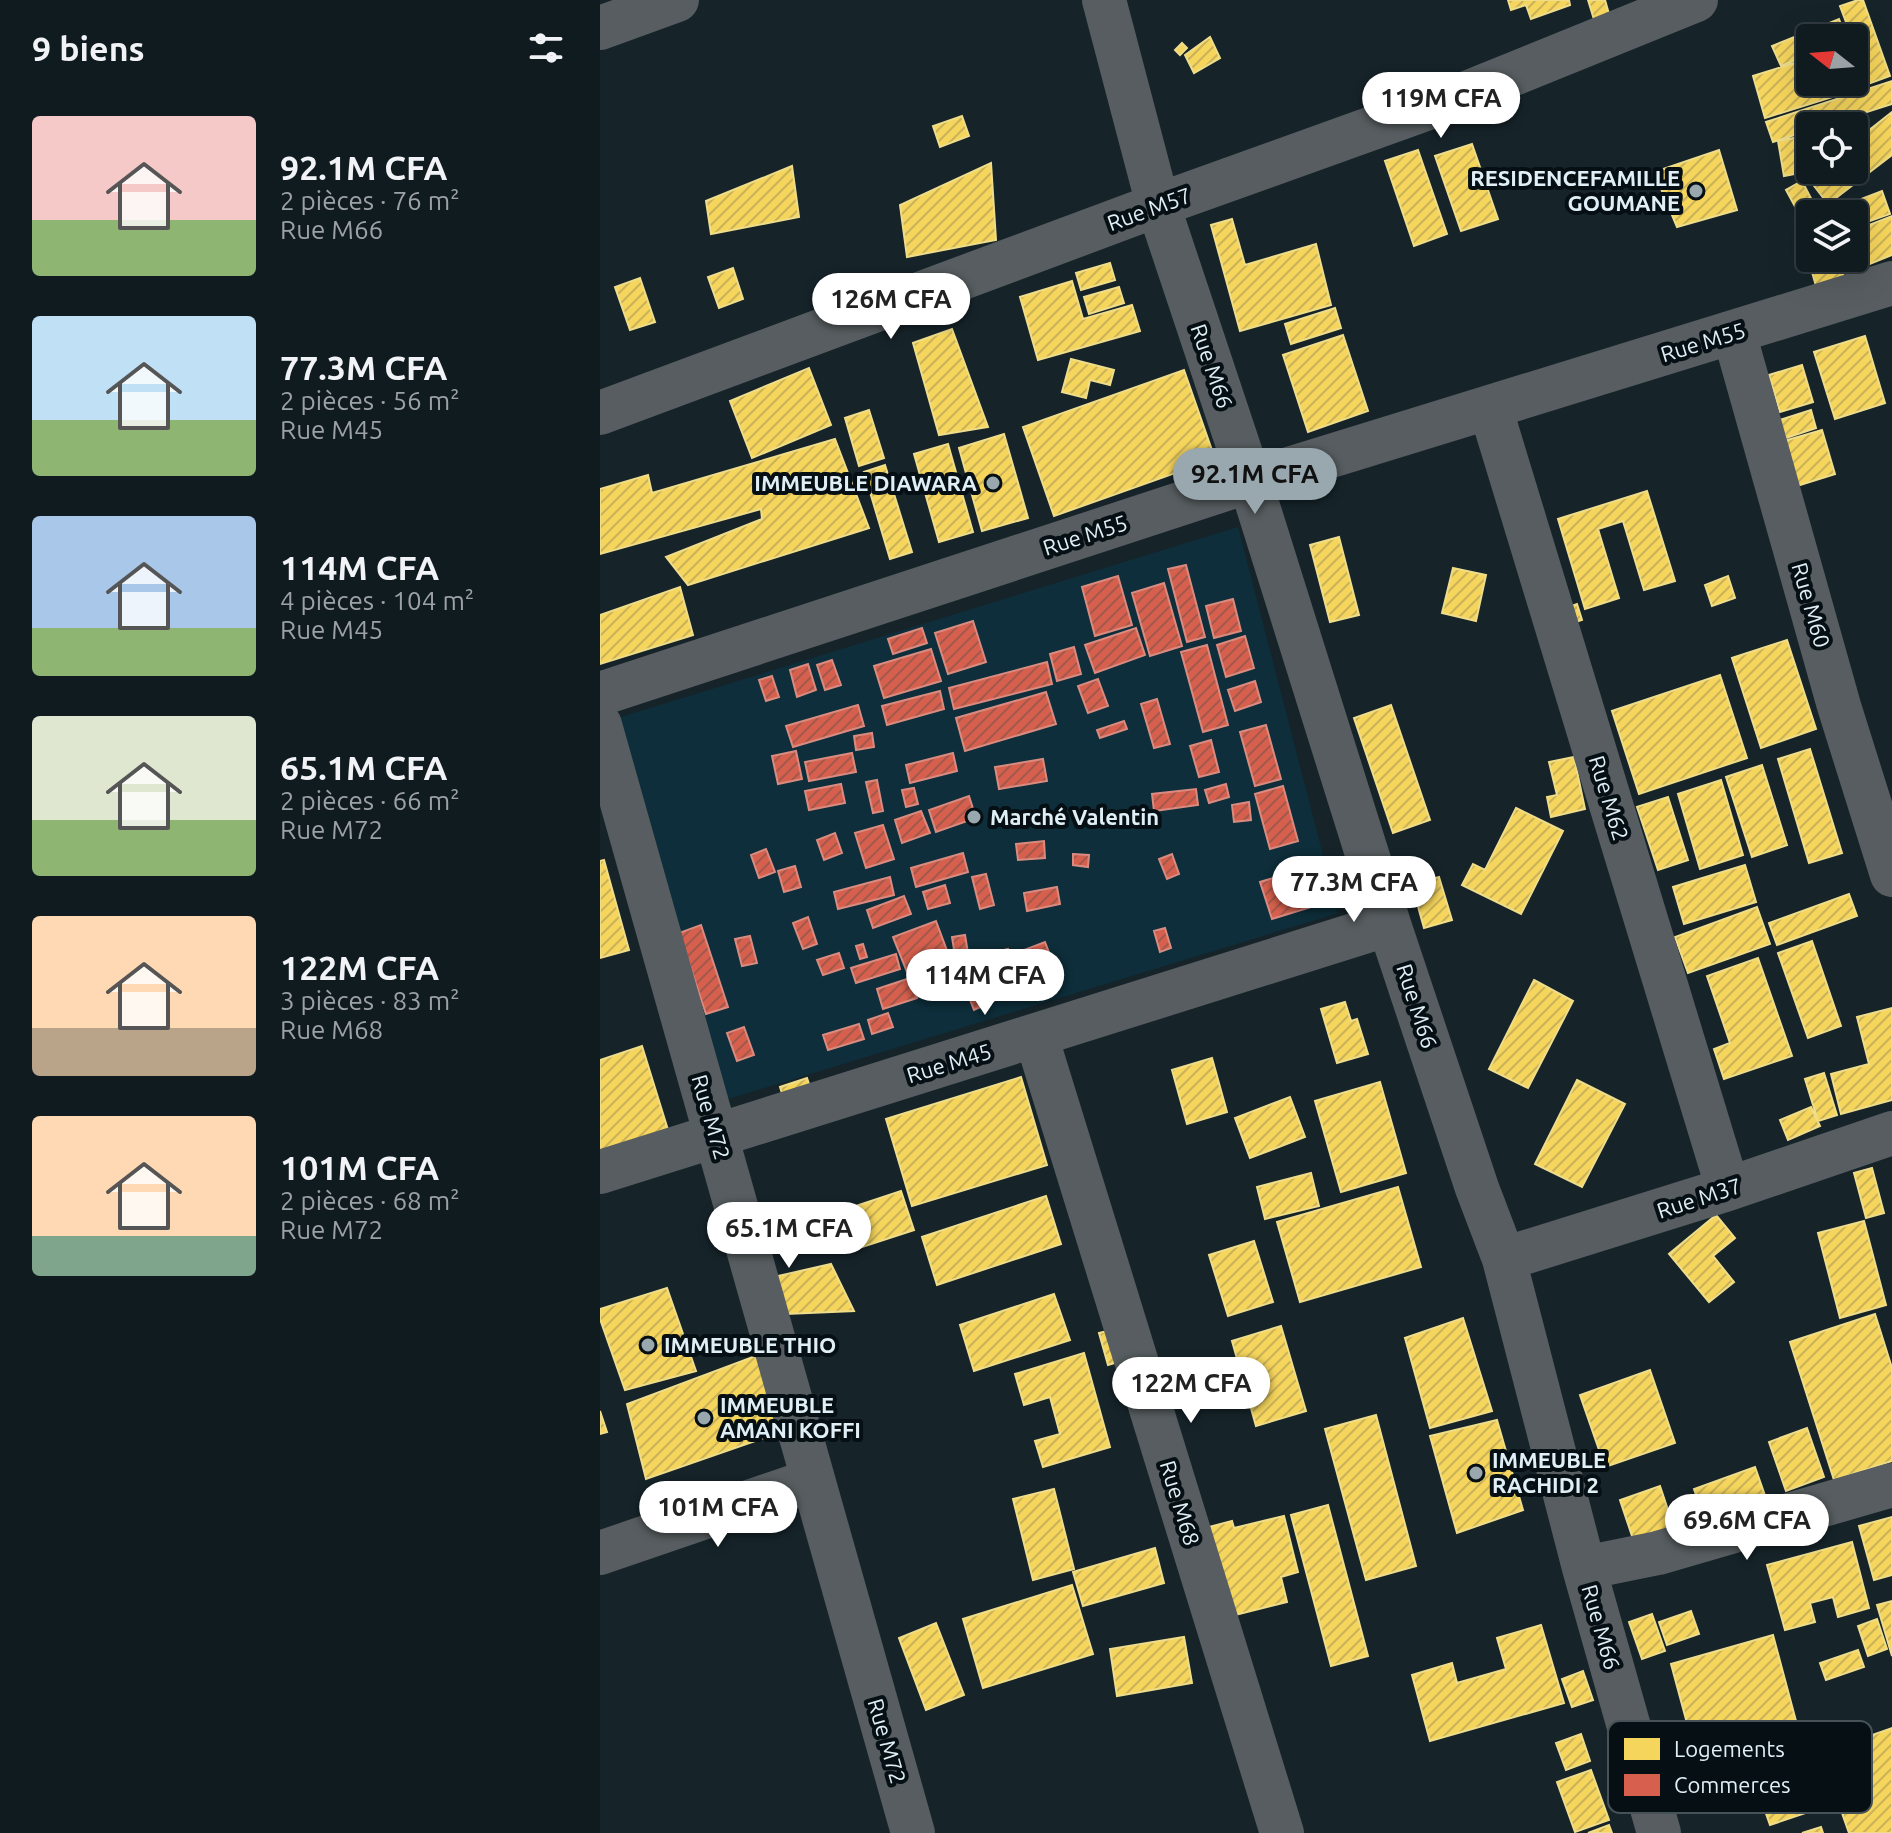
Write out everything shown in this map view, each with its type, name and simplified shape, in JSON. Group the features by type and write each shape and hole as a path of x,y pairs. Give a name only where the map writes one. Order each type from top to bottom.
{"street":[{"path":"600,28 677,0"},
{"name":"Rue M66","path":"1104,0 1158,205 1250,481 1389,924 1477,1188 1504,1259 1627,1721"},
{"name":"Rue M57","path":"600,413 1158,205 1442,103 1696,0"},
{"name":"Rue M55","path":"600,694 1250,481 1892,283"},
{"name":"Rue M60","path":"1734,333 1839,706 1892,875"},
{"name":"Rue M62","path":"1490,407 1728,1189"},
{"name":"Rue M72","path":"600,725 913,1833"},
{"name":"Rue M45","path":"600,1172 1389,924"},
{"name":"Rue M68","path":"1036,1036 1282,1833"},
{"name":"Rue M37","path":"1504,1259 1728,1189 1892,1133"},
{"path":"600,1553 813,1480"},
{"path":"1584,1568 1658,1553 1892,1485"},
{"name":"Rue M66","path":"1653,1813 1659,1833"}],"shaded area":[{"name":"Marché Valentin","path":"1238,527 1338,913 715,1103 608,721"}],"building: Logements":[{"path":"1508,0 1569,0 1570,5 1531,19 1526,5 1511,10"},
{"path":"1588,0 1605,0 1611,21 1596,26"},
{"path":"1863,0 1890,76 1868,84 1868,24 1847,24 1840,6"},
{"path":"1796,36 1796,60 1781,66 1772,46"},
{"path":"1210,37 1220,58 1194,73 1185,55"},
{"path":"1182,43 1187,48 1180,55 1175,50"},
{"path":"1796,62 1796,96 1835,96 1765,118 1753,76"},
{"path":"1892,81 1892,104 1867,112 1797,112 1846,96 1868,96 1868,89"},
{"path":"1796,112 1796,135 1773,142 1766,122"},
{"path":"1892,112 1892,155 1868,173 1868,131"},
{"path":"962,116 969,136 940,147 933,126"},
{"path":"1796,138 1796,174 1784,176 1778,141"},
{"path":"1472,144 1498,219 1461,231 1435,156"},
{"path":"1418,150 1447,234 1414,246 1385,161"},
{"name":"RESIDENCEFAMILLE GOUMANE","path":"1719,150 1737,210 1677,227 1654,172"},
{"path":"991,163 996,240 907,257 900,205"},
{"path":"792,166 799,217 711,234 706,201"},
{"path":"1804,184 1812,200 1796,200 1796,208 1786,190"},
{"path":"1813,184 1854,184 1833,200 1825,200"},
{"path":"1882,191 1890,214 1868,222 1868,200 1858,200"},
{"path":"1892,216 1892,255 1868,265 1868,225"},
{"path":"1232,219 1245,265 1316,244 1331,305 1240,331 1211,225"},
{"path":"1110,263 1115,280 1081,290 1076,273"},
{"path":"733,268 743,299 719,308 708,277"},
{"path":"1812,272 1843,272 1844,277 1816,286"},
{"path":"640,278 655,322 630,330 615,287"},
{"path":"1072,281 1083,319 1132,305 1140,331 1038,360 1020,297"},
{"path":"1119,287 1124,303 1089,314 1084,297"},
{"path":"1335,308 1341,328 1291,344 1285,324"},
{"path":"952,329 988,427 939,435 913,343"},
{"path":"1343,335 1368,411 1308,432 1283,355"},
{"path":"1865,336 1885,403 1835,419 1814,352"},
{"path":"1071,359 1114,370 1110,385 1090,380 1086,398 1062,392"},
{"path":"1802,365 1813,402 1780,412 1769,375"},
{"path":"809,368 831,425 752,458 730,401"},
{"path":"1184,370 1215,459 1054,516 1023,427"},
{"path":"869,410 884,458 859,466 845,418"},
{"path":"1811,410 1816,428 1786,438 1780,420"},
{"path":"1822,430 1835,474 1797,486 1784,441"},
{"name":"IMMEUBLE DIAWARA","path":"1004,434 1028,518 982,531 959,448"},
{"path":"835,439 869,528 688,585 666,557 762,519 761,509 600,554 600,489 648,475 652,493"},
{"path":"948,444 973,532 939,542 914,454"},
{"path":"885,465 912,552 890,559 864,472"},
{"path":"1647,491 1675,581 1644,590 1623,521 1598,529 1619,598 1585,609 1558,519"},
{"path":"1339,537 1359,615 1330,622 1310,545"},
{"path":"1453,568 1486,575 1476,621 1442,613"},
{"path":"1728,576 1735,598 1712,606 1705,585"},
{"path":"680,587 693,635 600,664 600,615"},
{"path":"1577,604 1582,620 1562,627 1557,611"},
{"path":"1787,640 1816,729 1761,748 1732,658"},
{"path":"1720,675 1747,758 1639,794 1612,711"},
{"path":"1391,705 1430,820 1393,833 1354,718"},
{"path":"1810,749 1842,853 1809,863 1778,759"},
{"path":"1574,757 1585,809 1551,817 1547,797 1557,795 1549,762"},
{"path":"1762,765 1787,845 1752,857 1726,777"},
{"path":"1721,780 1743,855 1700,869 1678,794"},
{"path":"1668,797 1688,860 1658,870 1637,807"},
{"path":"1516,808 1563,831 1521,914 1462,885 1473,864 1485,870"},
{"path":"604,860 629,950 600,958 600,861"},
{"path":"1745,865 1756,902 1684,924 1673,887"},
{"path":"1439,877 1452,920 1424,928 1412,885"},
{"path":"1849,894 1857,916 1777,945 1769,923"},
{"path":"1757,907 1770,944 1688,973 1675,937"},
{"path":"1812,941 1841,1026 1808,1038 1778,953"},
{"path":"1758,958 1792,1056 1724,1079 1714,1049 1730,1043 1707,976"},
{"path":"1534,980 1573,1001 1528,1088 1489,1069"},
{"path":"1345,1002 1351,1021 1357,1019 1368,1054 1337,1063 1321,1009"},
{"path":"1892,1008 1892,1100 1841,1114 1831,1074 1869,1064 1857,1017"},
{"path":"642,1046 669,1133 600,1155 600,1060"},
{"path":"1212,1058 1227,1112 1187,1124 1172,1070"},
{"path":"1824,1073 1837,1115 1818,1121 1805,1079"},
{"path":"1021,1077 1047,1165 912,1206 886,1119"},
{"path":"807,1078 812,1093 785,1103 780,1087"},
{"path":"1577,1080 1625,1104 1582,1187 1535,1164"},
{"path":"1380,1082 1406,1173 1341,1192 1315,1101"},
{"path":"1290,1097 1305,1137 1250,1158 1235,1118"},
{"path":"1811,1107 1820,1126 1788,1140 1780,1120"},
{"path":"1872,1168 1884,1213 1866,1218 1854,1173"},
{"path":"1311,1173 1319,1206 1265,1219 1257,1187"},
{"path":"1398,1187 1421,1267 1300,1302 1277,1222"},
{"path":"901,1191 914,1230 859,1248 847,1209"},
{"path":"1046,1196 1061,1244 937,1285 922,1237"},
{"path":"1716,1215 1735,1238 1713,1256 1734,1282 1709,1302 1669,1254"},
{"path":"1864,1221 1886,1305 1840,1318 1818,1233"},
{"path":"1254,1241 1273,1302 1228,1316 1209,1255"},
{"path":"831,1264 854,1311 786,1314 778,1276"},
{"name":"IMMEUBLE THIO","path":"667,1288 696,1371 625,1390 600,1319 600,1309"},
{"path":"1054,1294 1070,1340 974,1371 960,1325"},
{"path":"1875,1314 1892,1368 1892,1461 1834,1480 1790,1342"},
{"path":"1463,1318 1492,1411 1430,1428 1405,1338"},
{"path":"1281,1326 1306,1411 1256,1426 1232,1341"},
{"path":"1120,1328 1128,1359 1108,1365 1099,1333"},
{"path":"1084,1353 1110,1447 1043,1467 1035,1441 1060,1434 1050,1397 1024,1405 1015,1374"},
{"name":"IMMEUBLE AMANI KOFFI","path":"758,1355 781,1432 646,1479 627,1404"},
{"path":"1650,1370 1675,1443 1605,1467 1580,1395"},
{"path":"600,1411 607,1432 600,1434"},
{"path":"1376,1415 1416,1566 1366,1580 1325,1429"},
{"name":"IMMEUBLE RACHIDI 2","path":"1497,1420 1523,1510 1457,1533 1430,1436"},
{"path":"1807,1428 1824,1477 1786,1491 1769,1442"},
{"path":"1755,1467 1769,1507 1708,1529 1694,1489"},
{"path":"1660,1486 1674,1528 1634,1542 1620,1500"},
{"path":"1054,1489 1074,1569 1033,1580 1013,1499"},
{"path":"1328,1505 1368,1656 1331,1666 1291,1515"},
{"path":"1284,1516 1298,1572 1281,1577 1287,1602 1231,1616 1209,1527 1232,1521 1234,1528"},
{"path":"1892,1517 1892,1575 1874,1580 1859,1526"},
{"path":"1852,1542 1869,1608 1838,1617 1833,1597 1810,1603 1815,1622 1785,1630 1767,1565"},
{"path":"1155,1548 1164,1583 1083,1606 1073,1572"},
{"path":"1072,1585 1093,1654 983,1688 963,1619"},
{"path":"1892,1601 1892,1656 1877,1605"},
{"path":"1691,1611 1699,1634 1667,1645 1659,1622"},
{"path":"1652,1614 1665,1651 1642,1659 1629,1622"},
{"path":"1877,1619 1887,1649 1868,1656 1858,1626"},
{"path":"936,1623 964,1695 926,1710 899,1638"},
{"path":"1541,1625 1564,1703 1430,1741 1412,1675 1452,1663 1457,1683 1506,1669 1497,1638"},
{"path":"1773,1635 1796,1721 1686,1721 1671,1664"},
{"path":"1184,1637 1192,1683 1117,1696 1110,1649"},
{"path":"1858,1650 1864,1667 1826,1680 1820,1663"},
{"path":"1583,1671 1593,1700 1572,1707 1562,1679"},
{"path":"1892,1728 1892,1833 1849,1833 1842,1813 1872,1813 1872,1735"},
{"path":"1581,1734 1590,1761 1566,1770 1556,1743"},
{"path":"1591,1770 1609,1820 1575,1832 1557,1782"},
{"path":"1766,1813 1805,1813 1770,1825"},
{"path":"1609,1825 1612,1833 1588,1833"},
{"path":"1821,1827 1823,1833 1802,1833"}],"building: Commerces":[{"path":"1186,565 1205,637 1187,642 1168,569"},
{"path":"1118,576 1132,625 1095,636 1082,587"},
{"path":"1164,583 1182,646 1150,656 1132,593"},
{"path":"1233,599 1241,631 1214,638 1206,606"},
{"path":"973,621 986,662 948,674 935,633"},
{"path":"922,628 927,643 893,654 888,639"},
{"path":"1136,628 1145,655 1095,673 1085,645"},
{"path":"1245,636 1254,668 1226,677 1217,645"},
{"path":"1207,645 1228,725 1203,732 1181,652"},
{"path":"1074,647 1081,674 1057,681 1050,654"},
{"path":"931,649 941,681 884,698 874,666"},
{"path":"832,660 841,685 825,690 817,665"},
{"path":"1047,662 1052,684 954,709 949,688"},
{"path":"808,664 816,690 797,697 790,670"},
{"path":"772,676 779,697 766,701 759,680"},
{"path":"1098,679 1108,706 1088,713 1078,686"},
{"path":"1255,681 1261,702 1235,711 1228,690"},
{"path":"940,691 944,709 887,725 882,706"},
{"path":"1046,692 1056,724 965,751 956,718"},
{"path":"1157,699 1170,744 1154,748 1141,704"},
{"path":"858,705 864,726 793,747 786,726"},
{"path":"1124,721 1127,729 1100,738 1097,730"},
{"path":"1266,725 1281,779 1255,786 1240,732"},
{"path":"872,733 874,747 856,750 854,736"},
{"path":"1211,740 1219,772 1199,777 1190,746"},
{"path":"796,751 802,779 778,784 772,756"},
{"path":"852,753 856,772 809,781 805,762"},
{"path":"953,753 957,771 910,783 906,765"},
{"path":"1043,759 1047,781 999,789 995,767"},
{"path":"877,780 883,811 873,813 866,782"},
{"path":"841,784 845,803 809,810 805,791"},
{"path":"1226,784 1229,797 1209,803 1205,790"},
{"path":"1283,786 1298,841 1270,849 1255,794"},
{"path":"914,788 918,804 906,807 902,790"},
{"path":"1196,789 1198,805 1154,811 1152,794"},
{"path":"969,796 976,818 936,832 929,810"},
{"path":"1249,802 1251,820 1234,822 1232,805"},
{"path":"921,811 930,833 902,843 895,820"},
{"path":"883,825 894,859 866,868 855,833"},
{"path":"835,833 842,853 824,860 817,840"},
{"path":"1044,841 1045,858 1018,860 1016,844"},
{"path":"766,849 775,872 759,878 751,855"},
{"path":"963,853 968,872 916,887 911,868"},
{"path":"1073,854 1089,855 1088,867 1073,865"},
{"path":"1172,854 1179,874 1167,879 1159,859"},
{"path":"795,866 801,887 784,892 778,871"},
{"path":"1303,869 1314,906 1272,919 1260,882"},
{"path":"986,874 994,905 980,909 972,877"},
{"path":"890,877 894,895 838,909 834,892"},
{"path":"945,885 950,903 928,909 923,892"},
{"path":"1057,887 1060,904 1027,911 1024,893"},
{"path":"904,896 911,914 873,928 867,910"},
{"path":"808,917 817,944 803,949 793,923"},
{"path":"936,921 949,956 907,972 893,937"},
{"path":"701,925 728,1007 706,1014 679,933"},
{"path":"1165,928 1171,948 1160,952 1154,931"},
{"path":"965,935 968,953 955,956 952,937"},
{"path":"750,936 757,963 742,966 735,939"},
{"path":"1045,942 1061,983 1039,992 1024,950"},
{"path":"863,944 867,957 860,959 856,946"},
{"path":"1008,949 1013,967 988,973 984,955"},
{"path":"839,953 844,968 823,975 817,960"},
{"path":"896,954 900,969 856,983 851,968"},
{"path":"972,959 974,970 956,972 954,962"},
{"path":"910,978 917,998 883,1009 877,989"},
{"path":"986,982 994,1001 974,1010 966,990"},
{"path":"888,1013 893,1027 872,1034 868,1020"},
{"path":"859,1024 864,1039 828,1050 823,1035"},
{"path":"744,1027 754,1055 737,1061 727,1033"}],"place":[{"name":"RESIDENCEFAMILLE GOUMANE","path":"1696,191"},
{"name":"IMMEUBLE DIAWARA","path":"993,483"},
{"name":"Marché Valentin","path":"974,817"},
{"name":"IMMEUBLE THIO","path":"648,1345"},
{"name":"IMMEUBLE AMANI KOFFI","path":"704,1418"},
{"name":"IMMEUBLE RACHIDI 2","path":"1476,1473"}]}
